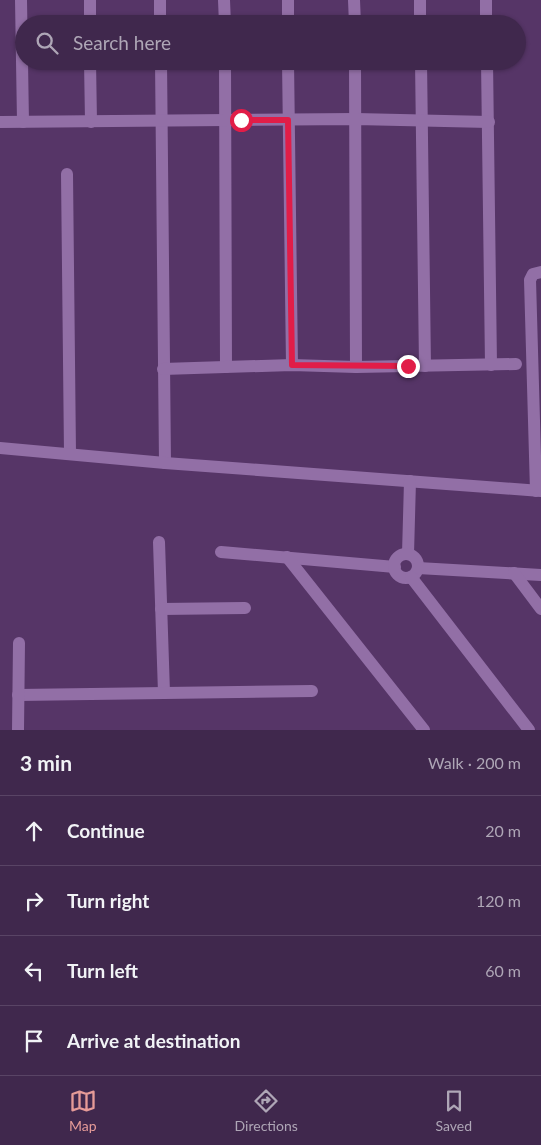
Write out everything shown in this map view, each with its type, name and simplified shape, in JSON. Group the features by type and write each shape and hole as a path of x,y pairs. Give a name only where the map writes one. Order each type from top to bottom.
{"street":[{"path":"21,0 21,15"},
{"path":"90,0 90,15"},
{"path":"160,0 160,15"},
{"path":"224,0 225,15"},
{"path":"288,0 288,15"},
{"path":"354,0 355,15"},
{"path":"420,0 420,15"},
{"path":"486,0 486,15"},
{"path":"22,70 23,122"},
{"path":"90,70 90,122"},
{"path":"161,70 164,463"},
{"path":"225,70 226,367"},
{"path":"288,70 292,365"},
{"path":"355,70 356,366"},
{"path":"421,70 425,366"},
{"path":"487,70 491,365"},
{"path":"0,122 356,119 489,122"},
{"path":"67,174 70,454"},
{"path":"0,448 164,463 539,491 538,425 530,280 533,274 541,272"},
{"path":"163,369 292,365 425,366 516,364"},
{"path":"408,554 410,481"},
{"path":"159,542 164,693"},
{"path":"221,552 395,567"},
{"path":"404,554 415,557 417,560 414,572 408,578 400,576 395,567 397,559 404,554"},
{"path":"287,557 424,730"},
{"path":"414,572 541,576"},
{"path":"414,572 529,730"},
{"path":"514,574 541,609"},
{"path":"161,609 245,608"},
{"path":"18,730 19,643"},
{"path":"18,695 312,691"}],"route":[{"path":"241,120 288,120 292,365 408,366"}]}
